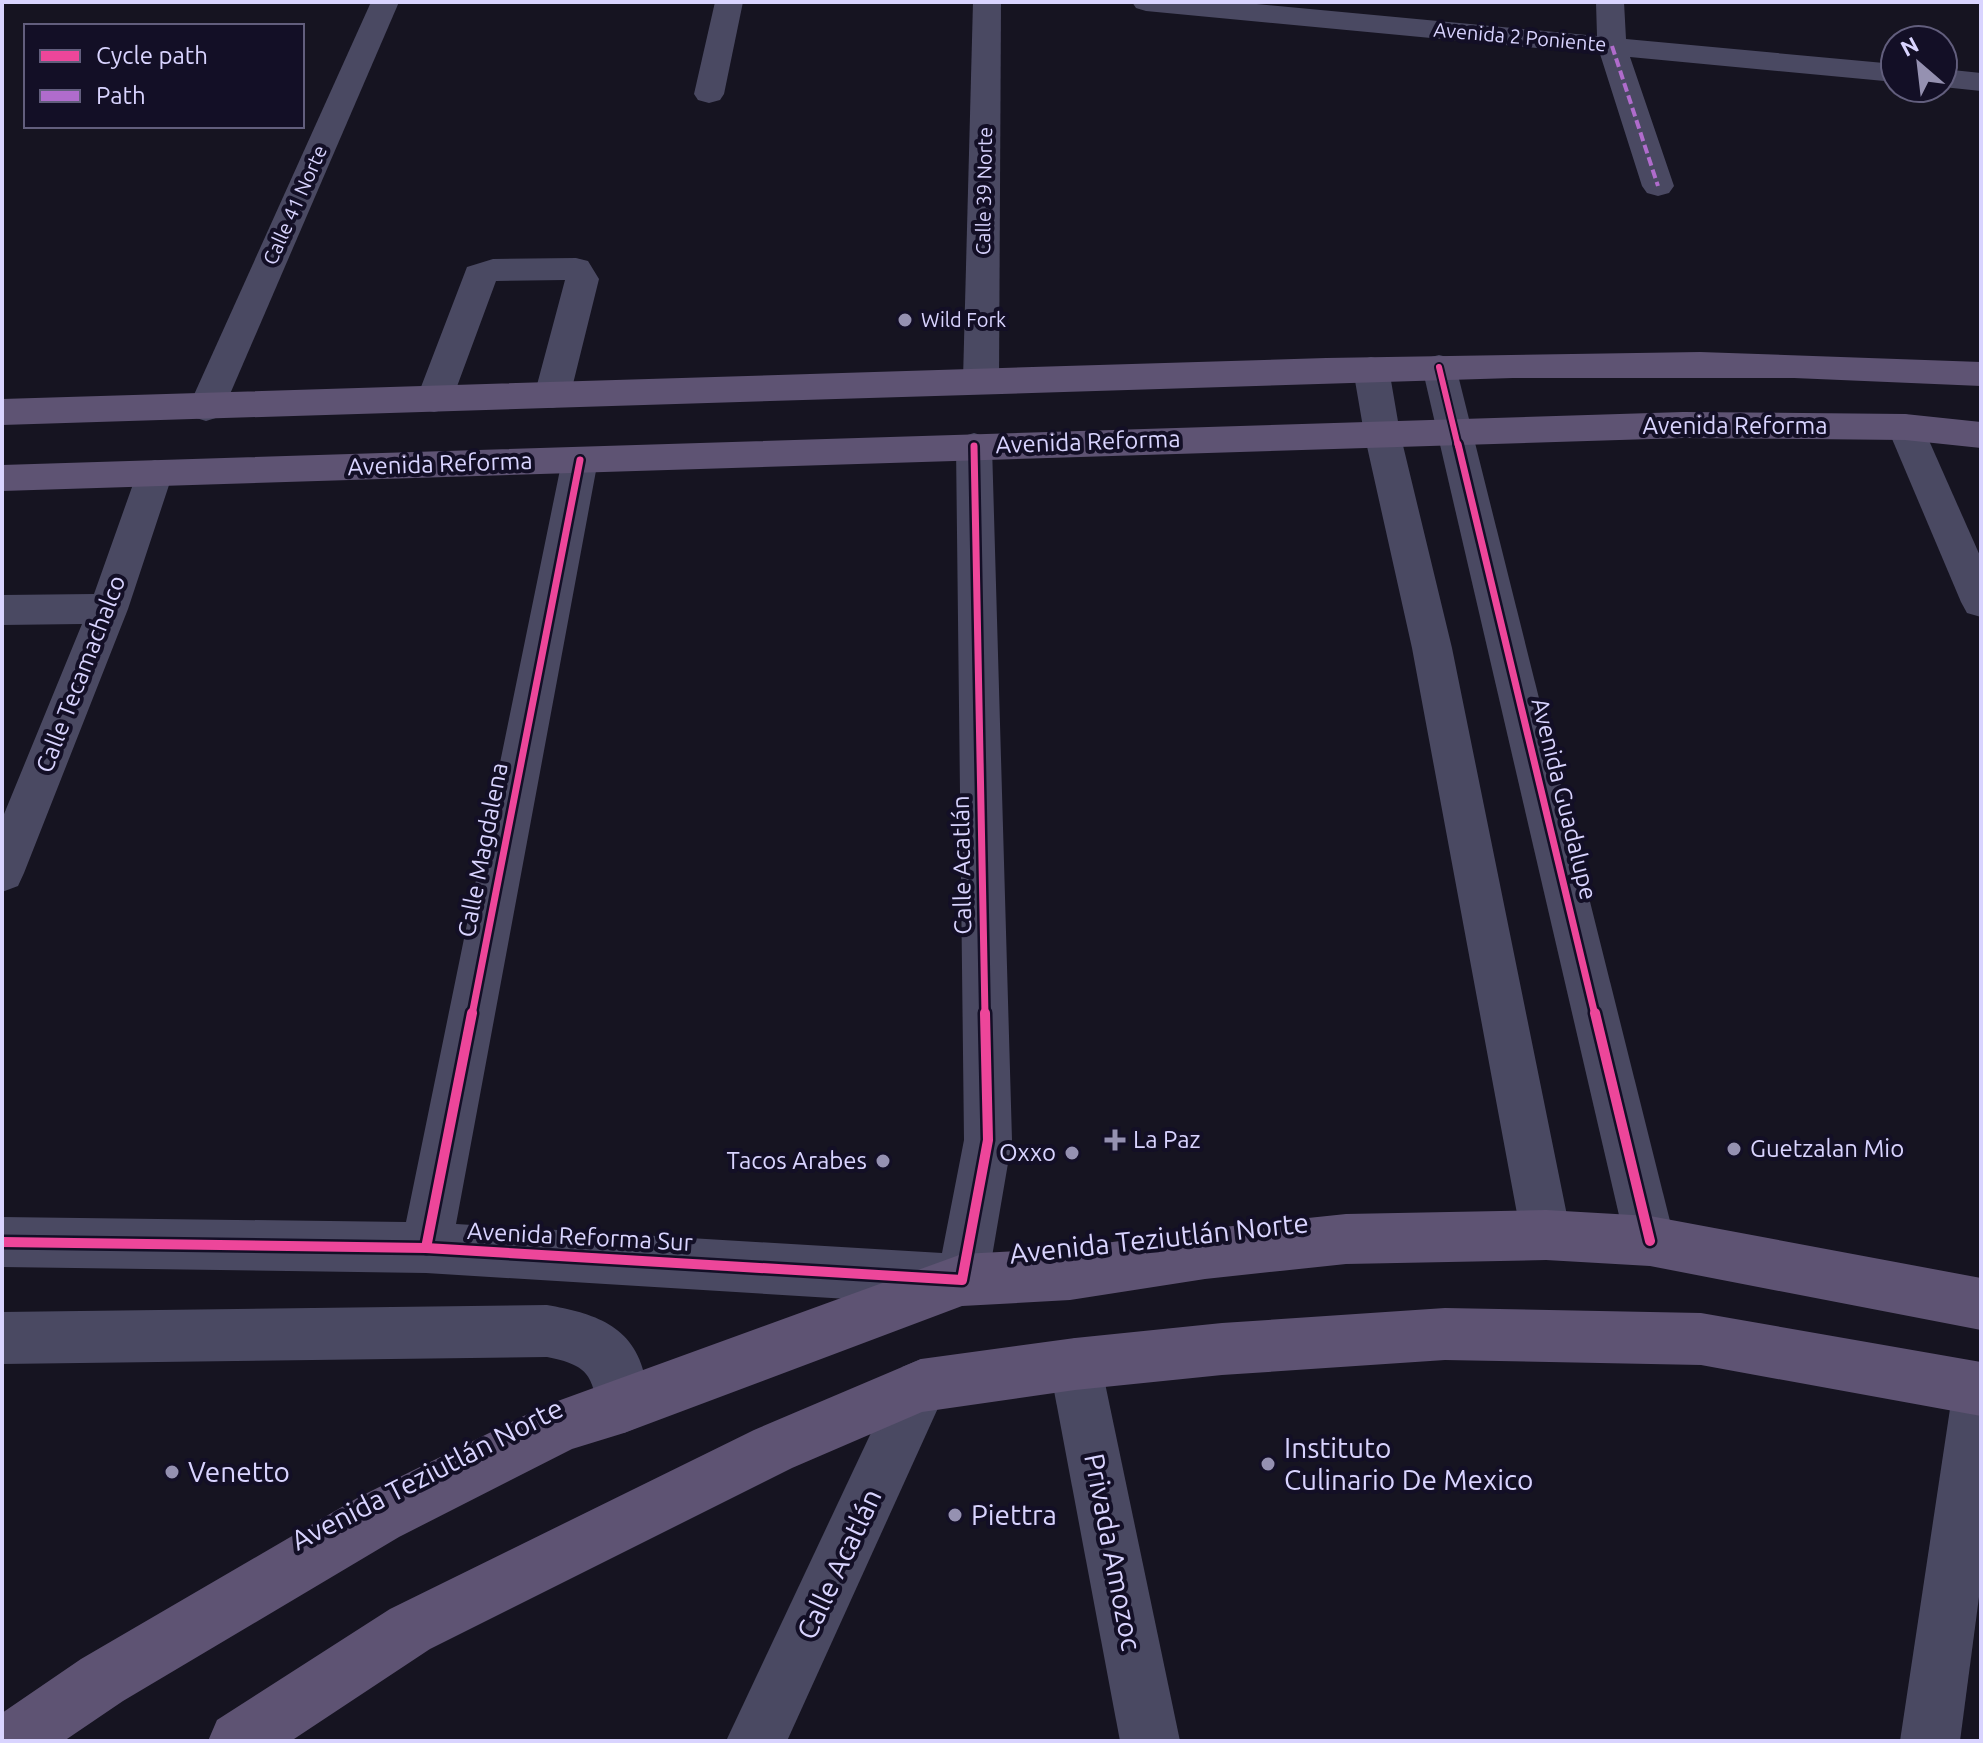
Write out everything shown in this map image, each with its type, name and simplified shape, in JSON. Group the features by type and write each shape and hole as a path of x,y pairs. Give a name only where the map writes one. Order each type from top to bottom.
{"main road":[{"path":"2,412 1439,367 1658,363 1849,365 1981,374"},
{"name":"Avenida Reforma","path":"2,478 1683,425 1905,427 1981,435"},
{"name":"Avenida Teziutlán Norte","path":"13,1741 102,1680 379,1517 563,1425 624,1406 962,1280 1070,1274 1205,1254 1346,1239 1546,1235 1650,1241 1981,1304"},
{"path":"238,1741 410,1629 773,1449 921,1386 1075,1364 1222,1349 1445,1334 1701,1339 1980,1389"}],"street":[{"name":"Calle 41 Norte","path":"206,408 385,2"},
{"path":"709,94 729,2"},
{"name":"Calle 39 Norte","path":"981,380 987,2"},
{"name":"Avenida 2 Poniente","path":"1146,2 1879,71"},
{"path":"1610,2 1612,46 1658,186"},
{"path":"1959,80 1981,82"},
{"path":"434,400 479,275 493,270 576,269 582,279 552,396"},
{"name":"Avenida Guadalupe","path":"1439,367 1650,1241"},
{"path":"1371,369 1382,433 1432,648 1546,1235"},
{"path":"1905,427 1981,602"},
{"name":"Calle Acatlán","path":"962,1280 988,1140 974,446"},
{"name":"Calle Magdalena","path":"426,1248 580,460"},
{"name":"Calle Tecamachalco","path":"2,873 108,609 155,473"},
{"path":"2,610 108,609"},
{"name":"Avenida Reforma Sur","path":"2,1242 426,1248 962,1280"},
{"path":"2,1338 547,1331 585,1338 616,1365 624,1406"},
{"name":"Privada Amozoc","path":"1075,1364 1150,1741"},
{"name":"Calle Acatlán","path":"756,1741 921,1386"},
{"path":"1930,1741 1980,1389"}],"marked path":[{"path":"1612,46 1658,186"}],"cycle path":[{"path":"1439,367 1650,1241"},
{"path":"2,1242 426,1248 962,1280 988,1140 974,446"},
{"path":"426,1248 580,460"}],"place":[{"name":"Wild Fork","path":"905,320"},
{"name":"La Paz","path":"1115,1140"},
{"name":"Guetzalan Mio","path":"1734,1149"},
{"name":"Oxxo","path":"1072,1153"},
{"name":"Tacos Arabes","path":"883,1161"},
{"name":"Instituto Culinario De Mexico","path":"1268,1464"},
{"name":"Venetto","path":"172,1472"},
{"name":"Piettra","path":"955,1515"}]}
